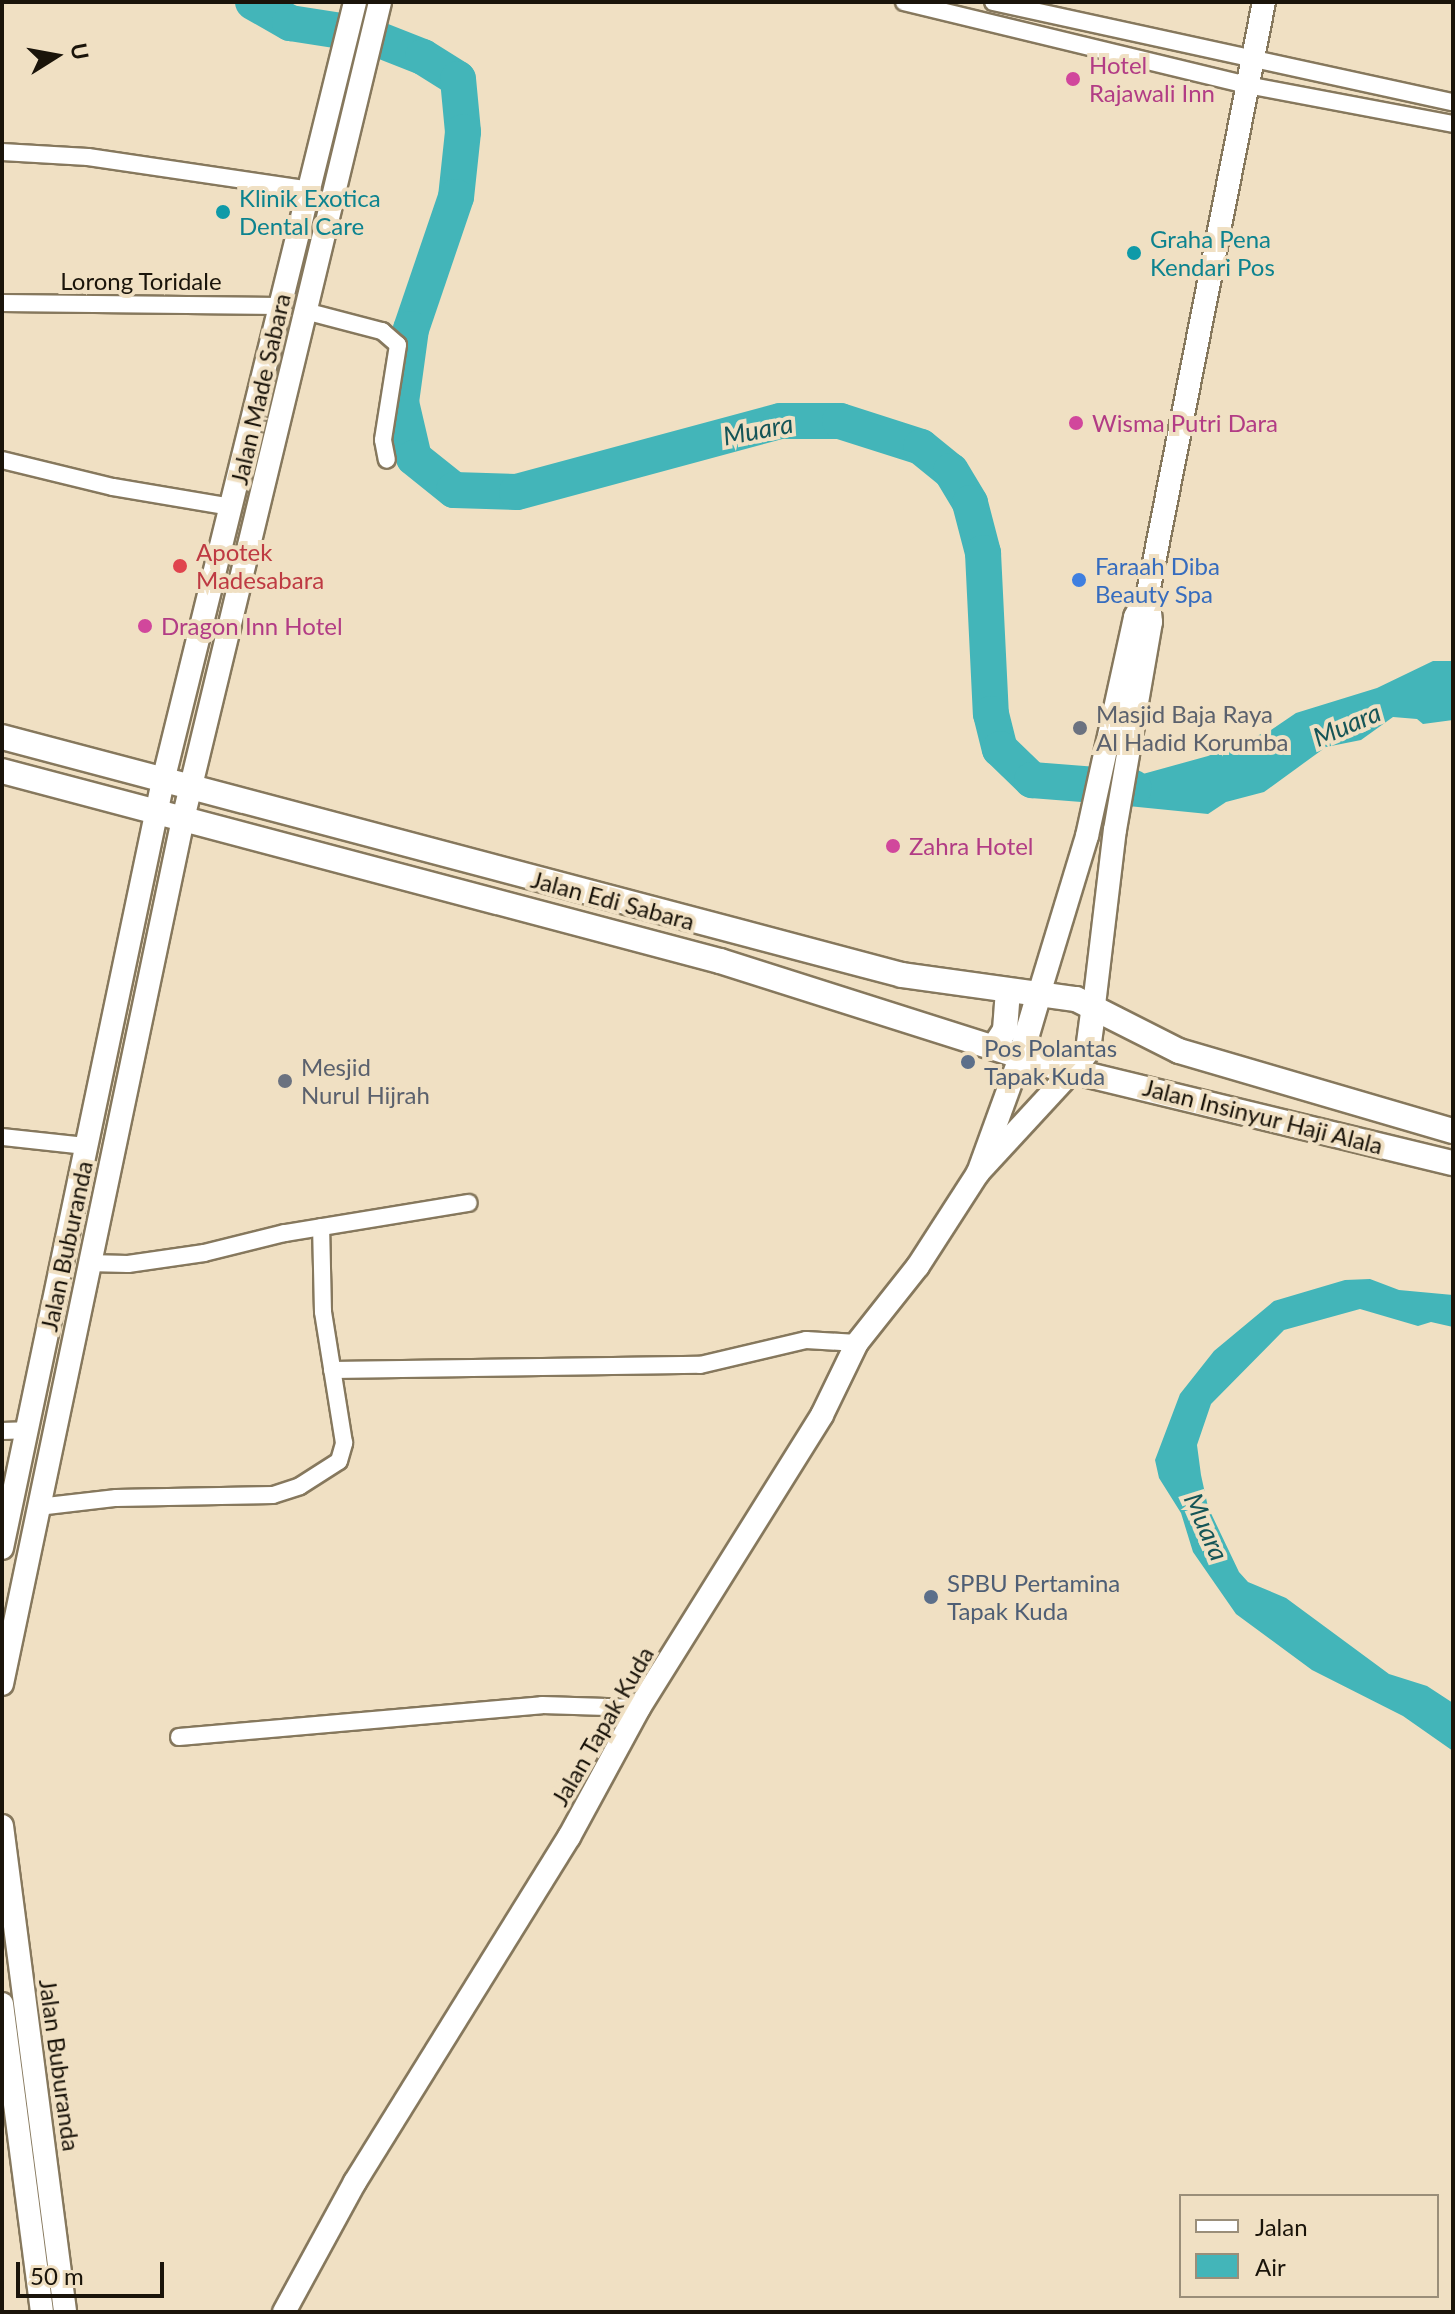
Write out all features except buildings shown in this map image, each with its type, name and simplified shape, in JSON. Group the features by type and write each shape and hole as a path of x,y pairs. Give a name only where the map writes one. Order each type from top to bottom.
{"main road":[{"name":"Jalan Edi Sabara","path":"2,737 813,953 902,975 1039,994"},
{"name":"Jalan Edi Sabara","path":"2,771 720,961 1021,1055"},
{"path":"994,1047 1005,1030 1008,990"},
{"path":"1021,1055 1039,994"},
{"name":"Jalan Insinyur Haji Alala","path":"1039,994 1094,1005 1179,1051 1453,1131"},
{"path":"1073,1070 1088,1050 1094,1005"},
{"name":"Jalan Insinyur Haji Alala","path":"1021,1055 1453,1163"}],"street":[{"name":"Jalan Made Sabara","path":"183,819 380,2"},
{"path":"904,2 1247,85 1453,124"},
{"path":"993,2 1453,102"},
{"path":"1039,994 1089,823 1131,632 1148,593 1264,2"},
{"name":"Jalan Made Sabara","path":"157,812 306,189 353,13"},
{"path":"2,152 88,157 306,189"},
{"name":"Lorong Toridale","path":"2,303 279,306"},
{"path":"305,311 382,331 398,345 383,440 387,460"},
{"path":"2,460 113,487 231,507"},
{"path":"1094,1005 1115,830 1151,622 1148,593"},
{"name":"Jalan Buburanda","path":"2,1548 157,812"},
{"name":"Jalan Buburanda","path":"2,1684 183,819"},
{"name":"Jalan Tapak Kuda","path":"284,2312 355,2182 569,1837 639,1708 822,1415 857,1343 918,1266 978,1173 1021,1055"},
{"name":"Jalan Tapak Kuda","path":"978,1173 995,1161 1073,1070"},
{"path":"2,1137 85,1146"},
{"path":"88,1263 162,1260 321,1227 469,1203"},
{"path":"38,1507 116,1498 291,1491 330,1469 343,1454 323,1312 321,1227"},
{"path":"332,1370 700,1365 759,1356 806,1340 857,1343"},
{"path":"2,1431 25,1430"},
{"path":"179,1737 542,1705 639,1708"},
{"name":"Jalan Buburanda","path":"2,1826 65,2312"},
{"name":"Jalan Buburanda","path":"2,2004 42,2312"}],"water":[{"name":"Muara","path":"1433,661 1453,661 1453,720 1423,724 1417,719 1393,717 1361,740 1326,747 1264,792 1226,802 1208,814 1128,806 1132,777 1208,756 1271,730 1296,713 1377,688"},
{"name":"Muara","path":"1370,1279 1399,1290 1453,1295 1453,1327 1431,1322 1418,1326 1360,1309 1284,1330 1211,1404 1197,1445 1201,1475 1208,1507 1239,1572 1248,1582 1286,1598 1389,1674 1427,1686 1453,1703 1453,1751 1403,1716 1312,1670 1236,1614 1193,1552 1181,1513 1159,1478 1155,1460 1180,1394 1214,1351 1274,1301 1345,1280"}],"waterway":[{"name":"Muara","path":"253,2 290,23 367,35 423,57 458,79 463,132 456,197 411,329 401,402 414,458 454,490 517,492 781,421 840,421 921,447 951,471 970,503 983,553 991,714 1000,749 1032,780 1134,788"}],"place":[{"name":"Hotel Rajawali Inn","path":"1073,79"},
{"name":"Klinik Exotica Dental Care","path":"223,212"},
{"name":"Graha Pena Kendari Pos","path":"1134,253"},
{"name":"Wisma Putri Dara","path":"1076,423"},
{"name":"Apotek Madesabara","path":"180,566"},
{"name":"Faraah Diba Beauty Spa","path":"1079,580"},
{"name":"Dragon Inn Hotel","path":"145,626"},
{"name":"Masjid Baja Raya Al Hadid Korumba","path":"1080,728"},
{"name":"Zahra Hotel","path":"893,846"},
{"name":"Pos Polantas Tapak Kuda","path":"968,1062"},
{"name":"Mesjid Nurul Hijrah","path":"285,1081"},
{"name":"SPBU Pertamina Tapak Kuda","path":"931,1597"}]}
